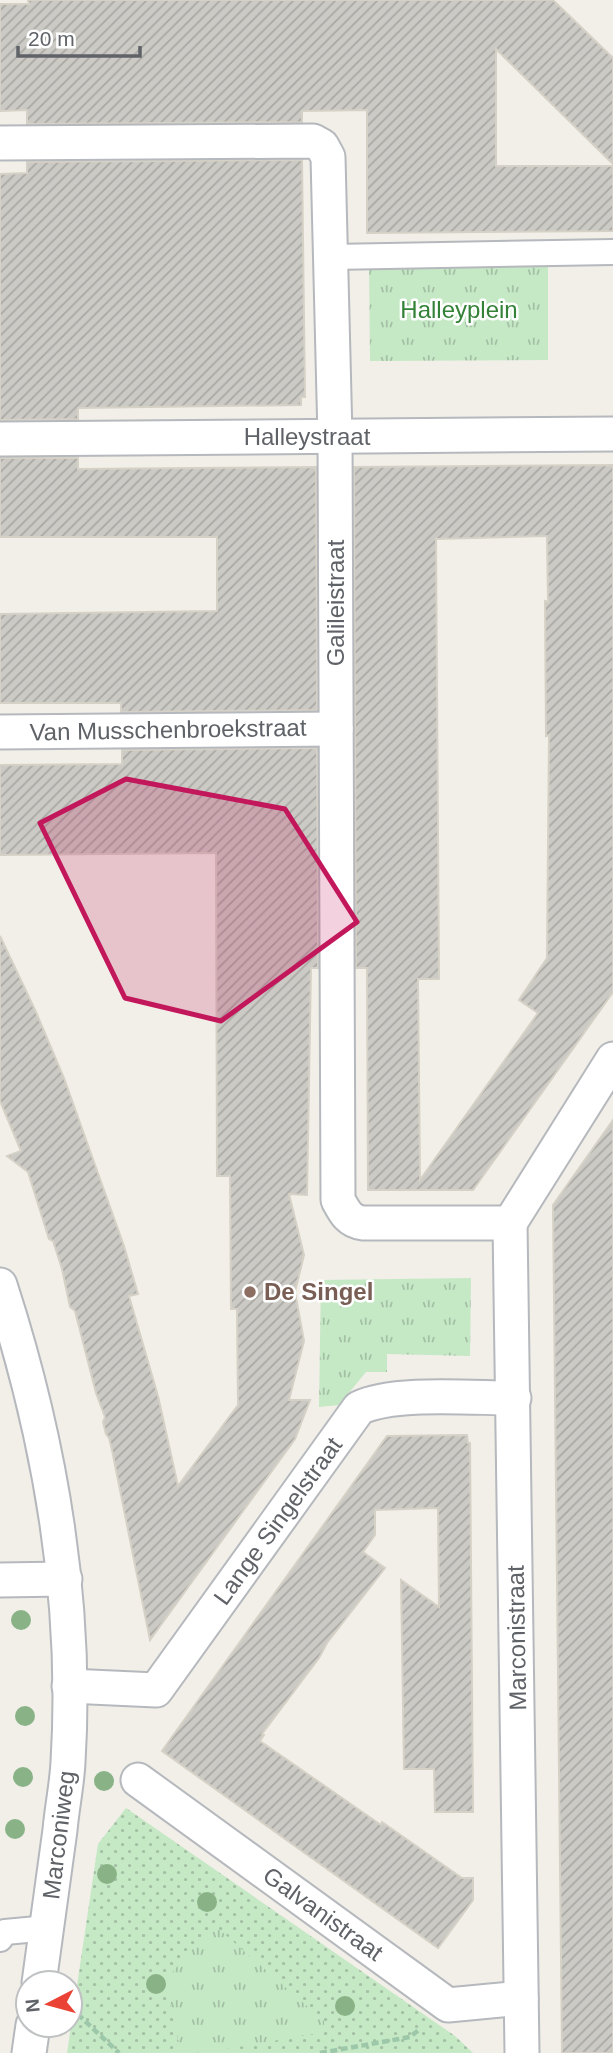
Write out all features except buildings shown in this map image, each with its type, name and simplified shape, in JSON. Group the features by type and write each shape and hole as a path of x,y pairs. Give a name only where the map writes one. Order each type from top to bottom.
{"street":[{"name":"Galileistraat","path":"0,143 313,141 322,146 328,157 335,437 338,1200 344,1213 353,1222 510,1223"},
{"path":"332,257 613,252"},
{"name":"Halleystraat","path":"0,439 613,434"},
{"name":"Van Musschenbroekstraat","path":"0,732 336,729"},
{"path":"510,1223 613,1059"},
{"name":"Marconistraat","path":"510,1223 522,2053"},
{"name":"Marconiweg","path":"0,1285 21,1351 46,1455 65,1579 69,1686 68,1762 41,1969"},
{"name":"Lange Singelstraat","path":"69,1686 156,1690 359,1408 393,1398 514,1398"},
{"path":"0,1580 65,1579"},
{"name":"Galvanistraat","path":"138,1780 448,2005"},
{"path":"0,1939 5,1932 47,1928"},
{"path":"448,2005 521,1998"}],"path":[{"path":"320,2053 410,2037 448,2005"},
{"path":"84,2020 119,2053"}],"highlighted area":[{"path":"126,779 285,809 357,922 221,1021 125,998 40,823"}],"green space":[{"name":"Halleyplein","path":"548,258 548,360 370,361 369,260"},
{"path":"471,1278 470,1356 387,1354 387,1372 366,1372 339,1405 319,1407 321,1280"},
{"path":"126,1808 455,2036 473,2053 67,2053 69,2039 84,2039 84,1969 79,1969 98,1844"},
{"path":"213,1924 324,2021 325,2032 203,2053 181,2053 165,1981"}],"place":[{"name":"De Singel","path":"250,1292"}]}
